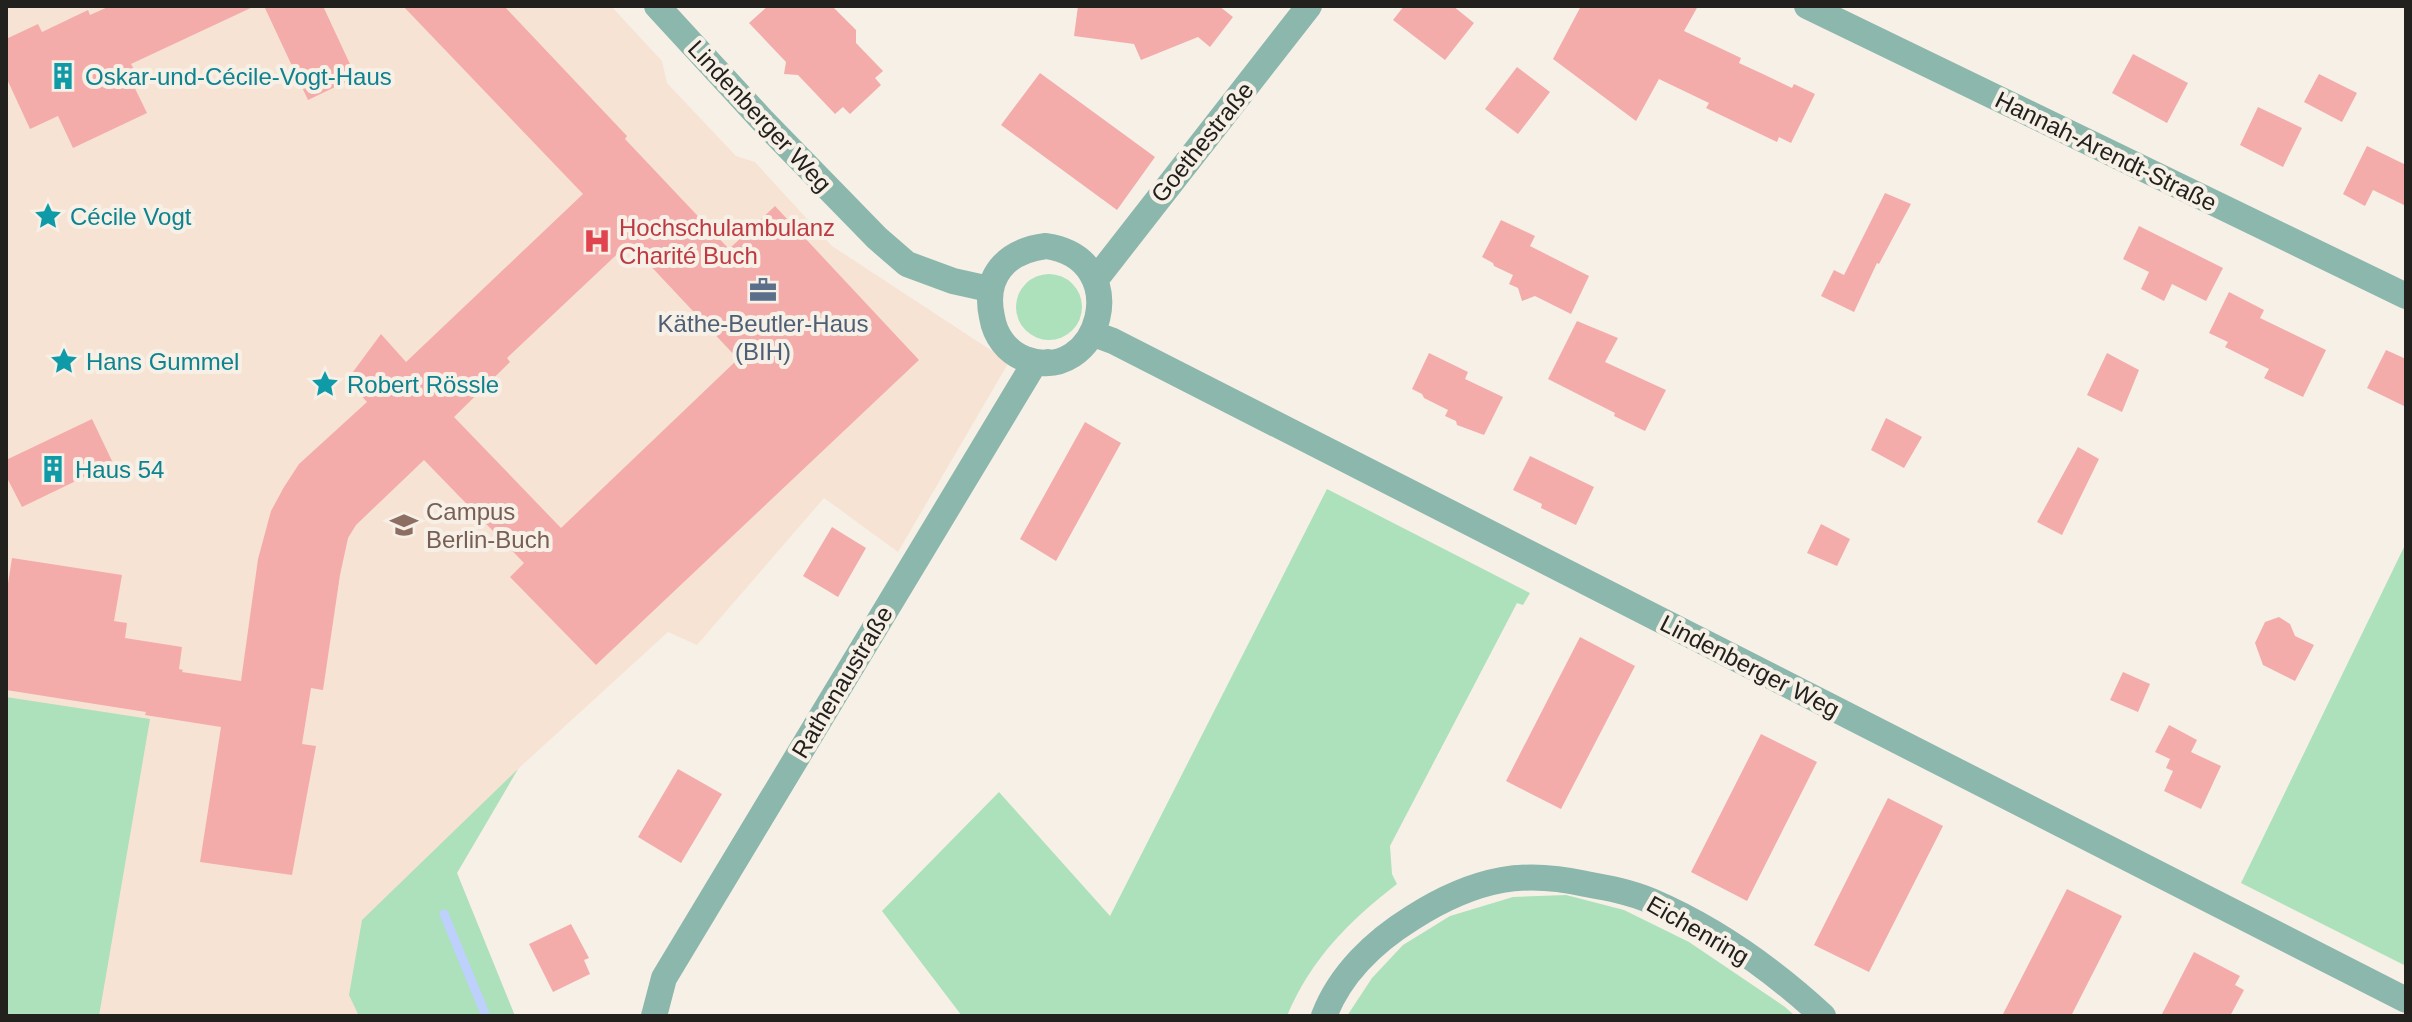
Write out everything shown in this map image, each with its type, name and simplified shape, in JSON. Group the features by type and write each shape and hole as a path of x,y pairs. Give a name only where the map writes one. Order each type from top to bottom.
{"street":[{"name":"Lindenberger Weg","path":"657,6 762,120 877,238 907,264 953,281 989,289"},
{"name":"Goethestraße","path":"1096,279 1309,6"},
{"name":"Hannah-Arendt-Straße","path":"1807,6 2406,296"},
{"path":"1046,246 1072,253 1086,263 1096,279 1100,303 1094,334 1069,357 1038,362 1018,356 999,339 991,314 989,289 1003,263 1032,248 1046,246"},
{"name":"Lindenberger Weg","path":"1094,334 1104,336 2406,1000"},
{"name":"Rathenaustraße","path":"654,1016 664,978 962,483 1034,364 1048,362"},
{"name":"Eichenring","path":"1324,1016 1353,967 1387,934 1427,908 1459,892 1503,880 1555,878 1623,891 1650,900 1695,923 1747,955 1823,1016"}],"shaded area":[{"name":"Campus Berlin-Buch","path":"6,6 611,6 662,61 667,83 736,156 755,162 832,246 1009,362 898,552 824,498 697,645 668,632 518,769 457,873 515,1016 6,1016"}],"green space":[{"path":"1049,274 1062,276 1077,289 1082,307 1080,320 1067,335 1049,340 1036,338 1021,325 1016,307 1018,294 1031,279"},
{"path":"1327,489 1530,593 1523,605 1517,603 1390,846 1392,874 1397,884 1333,942 1308,977 1287,1016 962,1016 882,911 999,792 1110,916"},
{"path":"2406,543 2406,966 2241,883"},
{"path":"6,697 150,719 99,1016 6,1016"},
{"path":"518,769 457,873 515,1016 359,1016 349,995 362,920"},
{"path":"1566,895 1624,910 1689,942 1795,1016 1347,1016 1372,978 1403,945 1450,916 1513,897"}],"building":[{"name":"Oskar-und-Cécile-Vogt-Haus","path":"110,6 255,6 131,64 134,69 127,72 147,113 73,148 58,116 30,129 6,77 6,39 38,24 42,32 88,10 90,15"},
{"name":"Oskar-und-Cécile-Vogt-Haus","path":"264,6 323,6 356,77 308,100"},
{"name":"Campus Berlin-Buch","path":"403,6 504,6 729,249 775,206 919,360 596,665 510,577 524,563 424,460 356,525 348,538 323,690 311,688 302,744 316,746 292,875 200,862 221,727 6,690 6,596 12,558 122,575 114,621 127,623 125,638 182,647 179,669 182,672 241,681 258,559 271,511 299,464 367,402 347,380 381,334 406,362 583,194","holes":["629,243 738,359 561,528 454,417 510,362 507,358"]},
{"path":"768,6 833,7 856,30 856,43 883,71 875,78 881,85 850,114 843,107 835,114 798,75 784,74 786,62 749,23"},
{"path":"1078,6 1219,6 1233,17 1210,47 1198,37 1141,60 1134,44 1074,36"},
{"path":"1404,6 1453,6 1474,23 1445,60 1393,20"},
{"path":"1581,6 1698,6 1684,31 1741,58 1739,63 1792,88 1794,84 1815,94 1791,143 1779,137 1777,142 1706,108 1709,103 1659,79 1636,121 1553,59"},
{"path":"2133,54 2188,83 2167,123 2112,93"},
{"path":"1517,67 1550,92 1518,134 1485,109"},
{"path":"1040,73 1155,157 1117,210 1001,125"},
{"path":"2319,74 2357,93 2342,122 2304,102"},
{"path":"2258,107 2302,128 2283,167 2240,145"},
{"path":"2367,146 2406,165 2406,206 2373,190 2365,206 2343,194"},
{"path":"1885,193 1911,204 1877,263 1854,312 1821,296 1834,270 1844,275"},
{"path":"1501,220 1535,236 1530,246 1589,276 1571,314 1535,296 1522,301 1518,288 1509,284 1513,275 1482,257"},
{"path":"2139,226 2223,268 2206,301 2172,284 2164,301 2141,289 2149,272 2123,259"},
{"path":"2229,292 2264,310 2260,318 2326,350 2303,397 2264,378 2269,369 2225,347 2228,342 2209,333"},
{"path":"1577,321 1618,338 1605,362 1666,390 1645,431 1548,379"},
{"path":"2386,350 2406,359 2406,407 2367,388"},
{"path":"1429,353 1468,372 1465,379 1503,397 1484,435 1457,425 1456,421 1445,416 1448,410 1412,389"},
{"path":"2107,353 2139,370 2122,412 2087,395"},
{"path":"1886,418 1922,437 1904,468 1871,450"},
{"name":"Haus 54","path":"92,419 113,463 22,507 6,476 6,460"},
{"path":"1085,422 1121,443 1056,561 1020,539"},
{"path":"2078,447 2099,459 2062,535 2037,522"},
{"path":"1530,456 1594,487 1576,525 1513,490"},
{"path":"1821,524 1850,539 1837,566 1807,553"},
{"path":"832,527 866,548 838,597 803,576"},
{"path":"2279,617 2290,624 2295,636 2314,645 2295,681 2263,665 2255,643 2265,622"},
{"path":"1580,637 1635,666 1561,809 1506,781"},
{"path":"2123,672 2150,684 2138,712 2110,700"},
{"path":"2169,725 2197,740 2191,752 2221,766 2201,809 2164,791 2173,771 2166,768 2170,759 2155,752"},
{"path":"1761,734 1817,762 1747,901 1691,872"},
{"path":"678,769 722,794 681,863 638,837"},
{"path":"1888,798 1943,826 1869,972 1814,945"},
{"path":"2067,889 2122,916 2071,1016 2002,1016"},
{"path":"571,924 589,958 584,960 590,974 553,992 529,944"},
{"path":"2194,952 2240,976 2235,985 2244,990 2230,1016 2161,1016"}],"waterway":[{"path":"444,914 486,1016"}],"place":[{"name":"Oskar-und-Cécile-Vogt-Haus","path":"63,76"},
{"name":"Cécile Vogt","path":"48,216"},
{"name":"Hochschulambulanz Charité Buch","path":"597,241"},
{"name":"Käthe-Beutler-Haus (BIH)","path":"763,290"},
{"name":"Hans Gummel","path":"64,361"},
{"name":"Robert Rössle","path":"325,384"},
{"name":"Haus 54","path":"53,469"},
{"name":"Campus Berlin-Buch","path":"404,525"}]}
